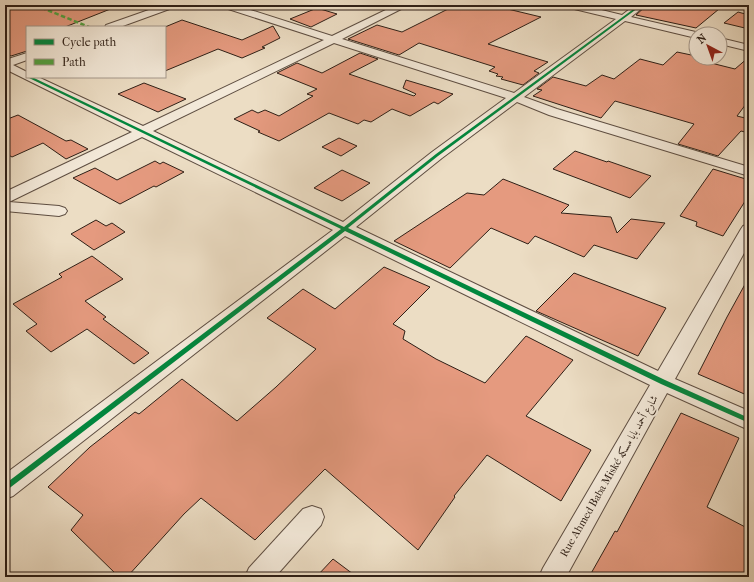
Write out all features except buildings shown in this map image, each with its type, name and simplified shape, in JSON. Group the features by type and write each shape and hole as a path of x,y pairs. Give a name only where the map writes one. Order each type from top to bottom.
{"street":[{"path":"113,26 172,5"},
{"path":"225,5 514,97 553,112 749,172"},
{"path":"5,198 404,5"},
{"path":"569,5 688,33"},
{"path":"5,488 344,230 437,155 641,5"},
{"path":"728,43 749,48"},
{"path":"5,65 26,56"},
{"path":"5,65 26,75"},
{"path":"32,78 344,230 663,382 749,421"},
{"path":"5,206 59,211"},
{"name":"Rue Ahmed Baba Miské شارع أحمد بابا مسكه","path":"552,577 749,229"},
{"path":"258,577 312,517"}],"marked path":[{"path":"35,5 87,26"}],"cycle path":[{"path":"5,488 344,229 437,155 641,5"},
{"path":"31,78 663,382 749,421"}]}
